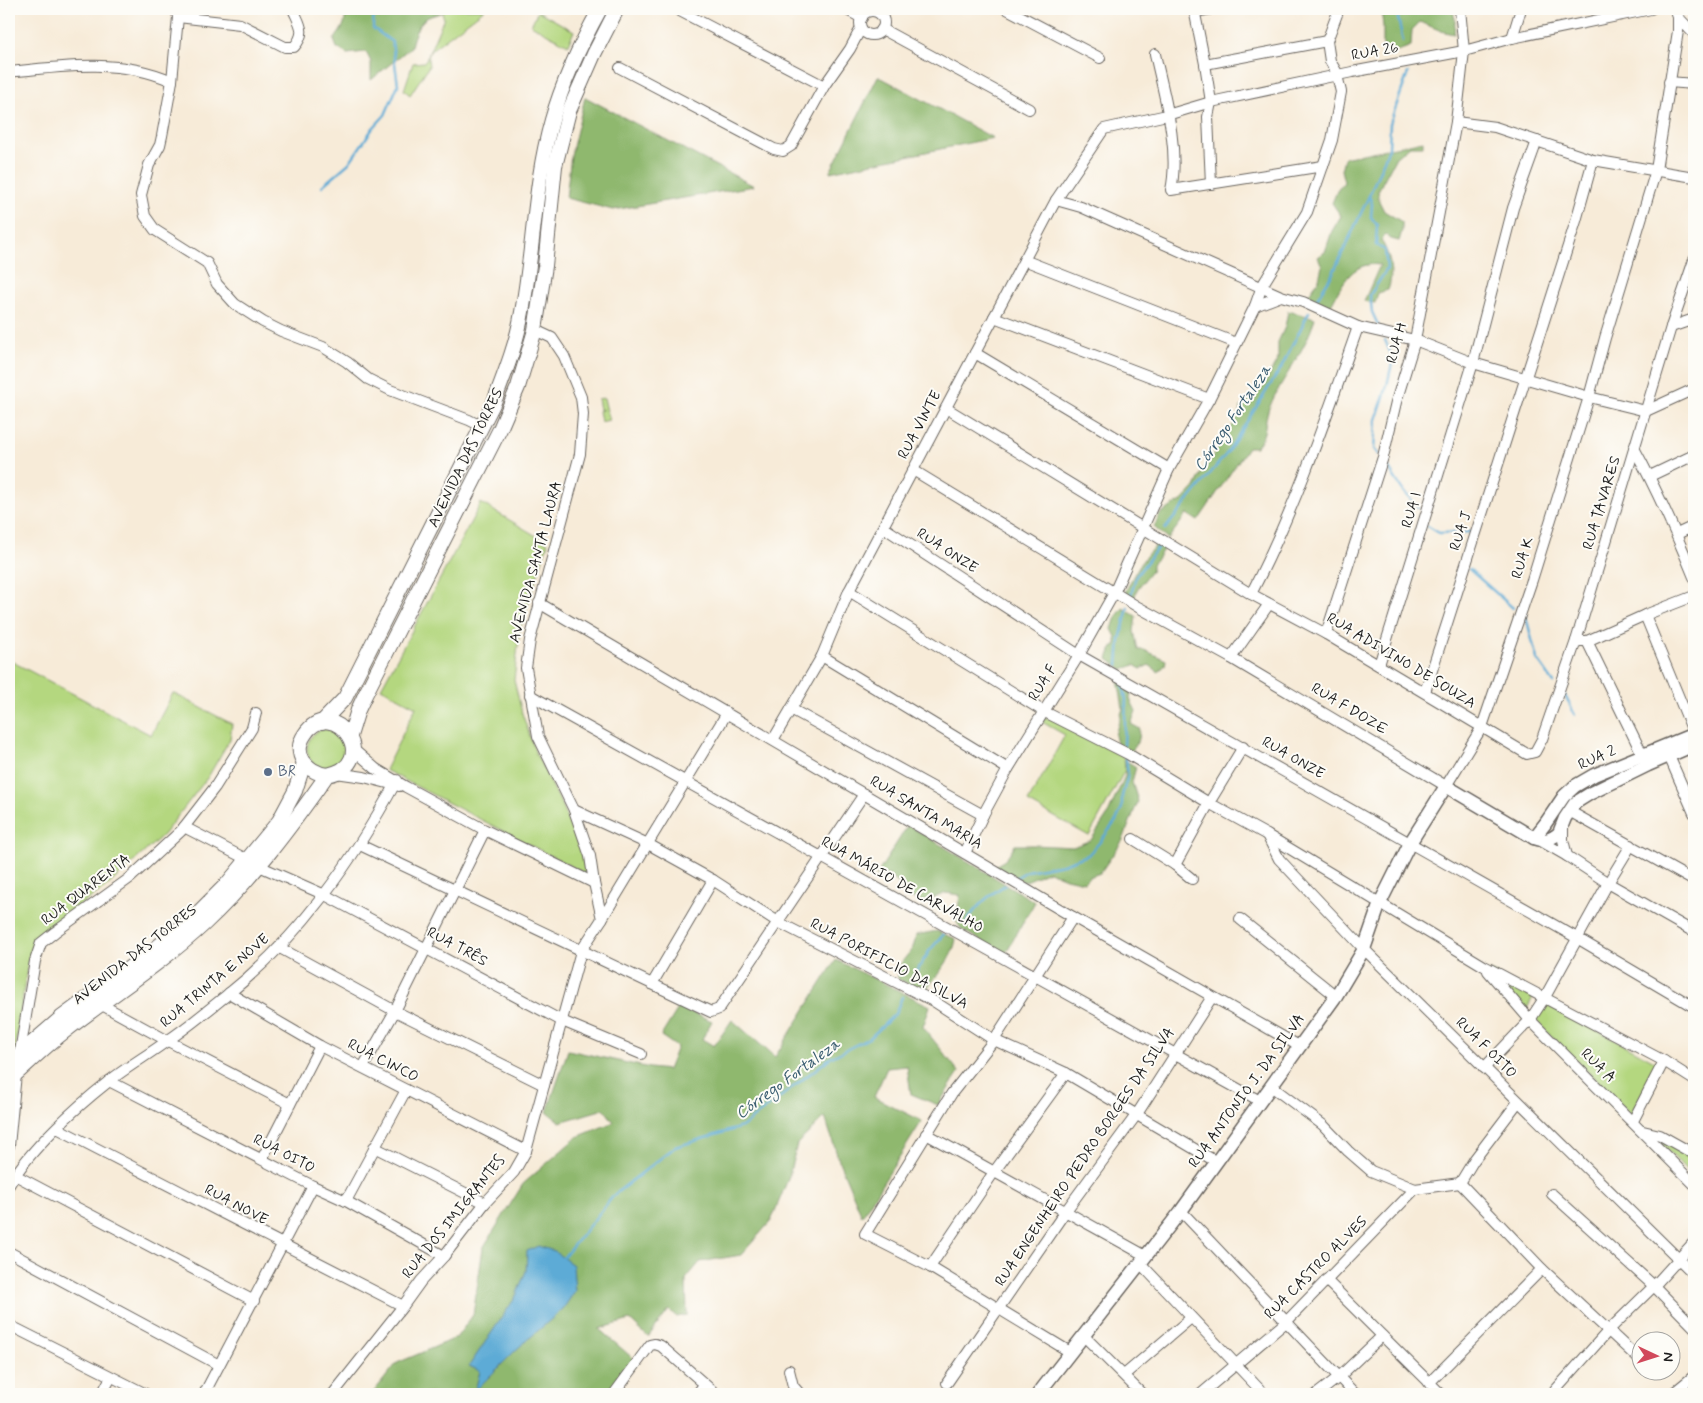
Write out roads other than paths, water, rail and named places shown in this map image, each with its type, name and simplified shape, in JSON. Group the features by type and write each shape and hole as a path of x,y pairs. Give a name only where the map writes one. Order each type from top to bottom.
{"main road":[{"name":"AVENIDA DAS TORRES","path":"11,1072 163,959 203,925 236,893 290,802 304,763 300,745 303,736 308,729 322,722 344,698 494,402 510,359 522,313 543,161 552,121 569,70 600,9"},
{"name":"AVENIDA DAS TORRES","path":"11,1072 20,1052 61,1018 155,949 195,916 227,884 254,863 332,774 348,764 358,710 500,429 518,387 535,330 545,266 555,166 562,135 569,111 587,69 617,9"},
{"path":"322,722 330,722 345,729 351,742"},
{"path":"304,763 310,770 318,774 332,774"}],"street":[{"path":"293,9 302,29 300,40 294,47 285,47 240,24 182,13 160,145 148,165 141,195 145,216 154,230 207,263 217,284 235,304 263,322 323,347 368,379 390,390 469,420 482,427"},
{"path":"676,9 824,86"},
{"path":"845,9 861,23 865,32 871,35"},
{"path":"1008,9 1100,58"},
{"path":"1211,9 1194,10 1205,64 1210,102 1208,117 1211,184"},
{"path":"1205,64 1327,41 1339,9"},
{"name":"RUA H","path":"1326,634 1383,457 1396,402 1415,340 1456,122 1464,51 1460,9"},
{"path":"1512,38 1521,9"},
{"name":"RUA 26","path":"1104,129 1167,115 1210,102 1337,74 1464,51 1604,13 1651,9"},
{"path":"620,68 774,149 783,151 791,146 824,86 850,49 865,13 871,10 884,13 884,23 879,33 860,40 850,49"},
{"path":"1677,13 1694,34"},
{"name":"RUA K","path":"1482,727 1532,580 1589,397 1656,170 1678,31 1677,13"},
{"path":"882,28 1029,109"},
{"name":"RUA F","path":"964,853 1008,769 1079,655 1114,593 1142,526 1169,469 1209,399 1255,306 1262,286 1307,212 1332,140 1341,92 1337,74 1330,61 1327,41"},
{"path":"1155,54 1172,135 1174,164 1171,190 1323,166"},
{"path":"9,72 78,66 104,66 140,70 172,81"},
{"path":"1669,82 1694,84"},
{"path":"1456,122 1495,128 1593,160 1694,177"},
{"name":"RUA VINTE","path":"773,740 822,656 849,590 1056,200 1104,129"},
{"name":"RUA I","path":"1379,665 1474,363 1513,208 1537,141"},
{"name":"RUA J","path":"1425,692 1576,221 1593,160"},
{"path":"1056,200 1081,207 1281,296 1302,302 1362,328 1415,340 1474,363 1589,397 1646,411 1694,389"},
{"path":"1024,260 1236,344"},
{"name":"RUA TAVARES","path":"1535,752 1542,739 1576,642 1671,327 1694,260"},
{"path":"1255,306 1281,296"},
{"path":"994,317 1209,399"},
{"path":"1671,327 1694,319"},
{"path":"1251,594 1270,556 1362,328"},
{"name":"AVENIDA SANTA LAURA","path":"535,330 552,338 564,356 581,397 583,414 580,454 530,640 526,668 538,736 574,810 590,856 602,919"},
{"path":"975,353 1169,469"},
{"name":"RUA ADIVINO DE SOUZA","path":"946,408 1268,604 1326,634 1527,754 1535,752"},
{"path":"1634,448 1650,476 1677,534 1694,577"},
{"path":"1650,476 1694,455"},
{"name":"RUA F DOZE","path":"913,470 1114,593 1231,658 1567,856 1608,883 1694,932"},
{"path":"1677,534 1694,526"},
{"name":"RUA ONZE","path":"883,527 1079,655 1577,938 1694,1007"},
{"path":"849,590 1044,711 1128,754 1209,803 1267,835 1484,966 1664,1061 1694,1080"},
{"path":"1576,642 1587,641 1694,596"},
{"name":"RUA SANTA MARIA","path":"540,603 1072,917 1299,1046"},
{"path":"1231,658 1268,604"},
{"path":"1645,615 1694,734"},
{"path":"1587,641 1645,761"},
{"path":"822,656 1008,769"},
{"name":"RUA MÁRIO DE CARVALHO","path":"530,696 1260,1101"},
{"path":"791,709 983,815"},
{"name":"RUA QUARENTA","path":"20,1052 35,961 41,943 130,878 184,827 215,787 252,728 256,713"},
{"path":"581,951 727,713"},
{"path":"1446,786 1482,727"},
{"name":"RUA 2","path":"1537,839 1555,836 1560,831 1569,811 1575,803 1694,734"},
{"path":"351,742 376,769 399,784 485,830 594,883"},
{"name":"RUA 2","path":"1537,839 1564,796 1574,786 1594,775 1669,756 1694,745"},
{"path":"1175,865 1243,747"},
{"path":"1669,756 1694,813"},
{"path":"332,774 364,777 399,784"},
{"name":"RUA TRINTA E NOVE","path":"11,1178 82,1104 109,1081 168,1041 229,994 280,948 325,895 399,784"},
{"name":"RUA ANTONIO J. DA SILVA","path":"1038,1394 1181,1211 1215,1161 1336,996 1364,949 1380,903 1410,843 1446,786"},
{"path":"360,845 711,1012 719,1009 864,794"},
{"name":"RUA PORIFICIO DA SILVA","path":"574,810 648,844 713,880 778,922 935,1002 994,1040 1066,1073 1215,1161"},
{"path":"1569,811 1694,881"},
{"name":"RUA 2","path":"1563,825 1563,840 1567,856"},
{"name":"RUA TRÊS","path":"184,827 254,863 325,895 562,1021 641,1054"},
{"path":"363,1067 395,1010 485,830"},
{"name":"RUA F OITO","path":"1267,835 1278,859 1364,949 1694,1274"},
{"path":"1133,839 1175,865 1192,879"},
{"path":"1484,1068 1530,1020 1631,845"},
{"path":"652,984 713,880"},
{"path":"1070,1352 930,1268 865,1234 952,1093 994,1040 1072,917"},
{"path":"1240,919 1336,996"},
{"path":"280,948 395,1010 544,1085"},
{"name":"RUA DOS IMIGRANTES","path":"333,1394 403,1306 421,1280 444,1256 485,1203 514,1172 526,1151 581,951"},
{"name":"RUA A","path":"1484,966 1530,1020 1694,1184"},
{"name":"RUA CINCO","path":"229,994 320,1046 526,1151"},
{"name":"RUA ENGENHEIRO PEDRO BORGES DA SILVA","path":"947,1384 1065,1212 1137,1114 1212,997"},
{"path":"102,1004 168,1041 290,1104"},
{"path":"262,1159 320,1046"},
{"path":"1633,1121 1664,1061"},
{"path":"9,1146 11,1072"},
{"path":"930,1268 994,1172 1066,1073"},
{"name":"RUA OITO","path":"109,1081 313,1186 346,1201 444,1256"},
{"path":"1271,1086 1323,1125 1371,1171 1415,1189 1460,1182 1474,1160 1518,1102"},
{"path":"346,1201 406,1090"},
{"name":"RUA NOVE","path":"57,1128 403,1306"},
{"path":"1643,1131 1660,1135 1694,1154"},
{"path":"926,1134 1065,1212 1144,1260 1191,1318 1264,1394"},
{"path":"374,1147 485,1203"},
{"path":"11,1178 254,1301"},
{"path":"1460,1182 1542,1269 1630,1350"},
{"path":"204,1394 313,1186"},
{"name":"RUA CASTRO ALVES","path":"1201,1394 1286,1322 1415,1189"},
{"path":"1552,1194 1654,1286 1694,1327"},
{"path":"1181,1211 1355,1394"},
{"path":"1552,1394 1609,1330 1654,1286 1694,1242"},
{"path":"9,1252 219,1365"},
{"path":"1429,1383 1542,1269"},
{"path":"1326,1280 1440,1394"},
{"path":"1124,1375 1191,1318"},
{"path":"9,1325 146,1394"},
{"path":"1083,1335 1142,1394"},
{"path":"1317,1394 1339,1377 1382,1336"},
{"path":"614,1394 650,1346 655,1344 661,1346 716,1394"},
{"path":"789,1370 792,1386 800,1394"},
{"path":"1672,1394 1694,1376"},
{"path":"102,1394 111,1377"},
{"path":"697,1394 704,1385"}],"water":[{"path":"538,1246 554,1251 573,1265 575,1291 563,1309 517,1349 475,1391 480,1371 469,1366 515,1298 526,1271 527,1251"}],"waterway":[{"path":"322,186 349,163 373,128 385,115 398,85 392,42 373,28 374,9"},
{"name":"Córrego Fortaleza","path":"1396,9 1403,41"},
{"name":"Córrego Fortaleza","path":"1316,300 1333,273 1389,148 1390,123 1408,73"},
{"name":"Córrego Fortaleza","path":"1369,196 1372,204 1371,217 1377,225 1376,245 1385,250 1387,269 1370,295 1372,312 1378,325"},
{"name":"Córrego Fortaleza","path":"1165,529 1227,453 1281,368 1309,312"},
{"name":"Córrego Fortaleza","path":"1378,454 1374,449 1376,420 1386,390 1393,359 1385,340"},
{"name":"Córrego Fortaleza","path":"1386,464 1402,489 1418,508"},
{"name":"Córrego Fortaleza","path":"1426,525 1439,533 1471,532"},
{"name":"Córrego Fortaleza","path":"1131,595 1136,576 1159,546"},
{"name":"Córrego Fortaleza","path":"1469,569 1513,608"},
{"name":"Córrego Fortaleza","path":"1118,665 1120,640 1128,607"},
{"name":"Córrego Fortaleza","path":"1525,613 1537,659 1554,683"},
{"name":"Córrego Fortaleza","path":"1123,684 1126,700 1124,745"},
{"path":"1562,690 1575,715"},
{"name":"Córrego Fortaleza","path":"1014,879 1027,871 1063,864 1088,855 1116,821 1122,808 1122,796 1128,775 1126,757"},
{"name":"Córrego Fortaleza","path":"966,923 983,902 1005,885"},
{"name":"Córrego Fortaleza","path":"912,979 930,950 944,934"},
{"name":"Córrego Fortaleza","path":"563,1258 615,1194 675,1147 742,1127 830,1058 871,1037 895,1014 902,997"}],"place":[{"name":"BR","path":"268,772"}]}
